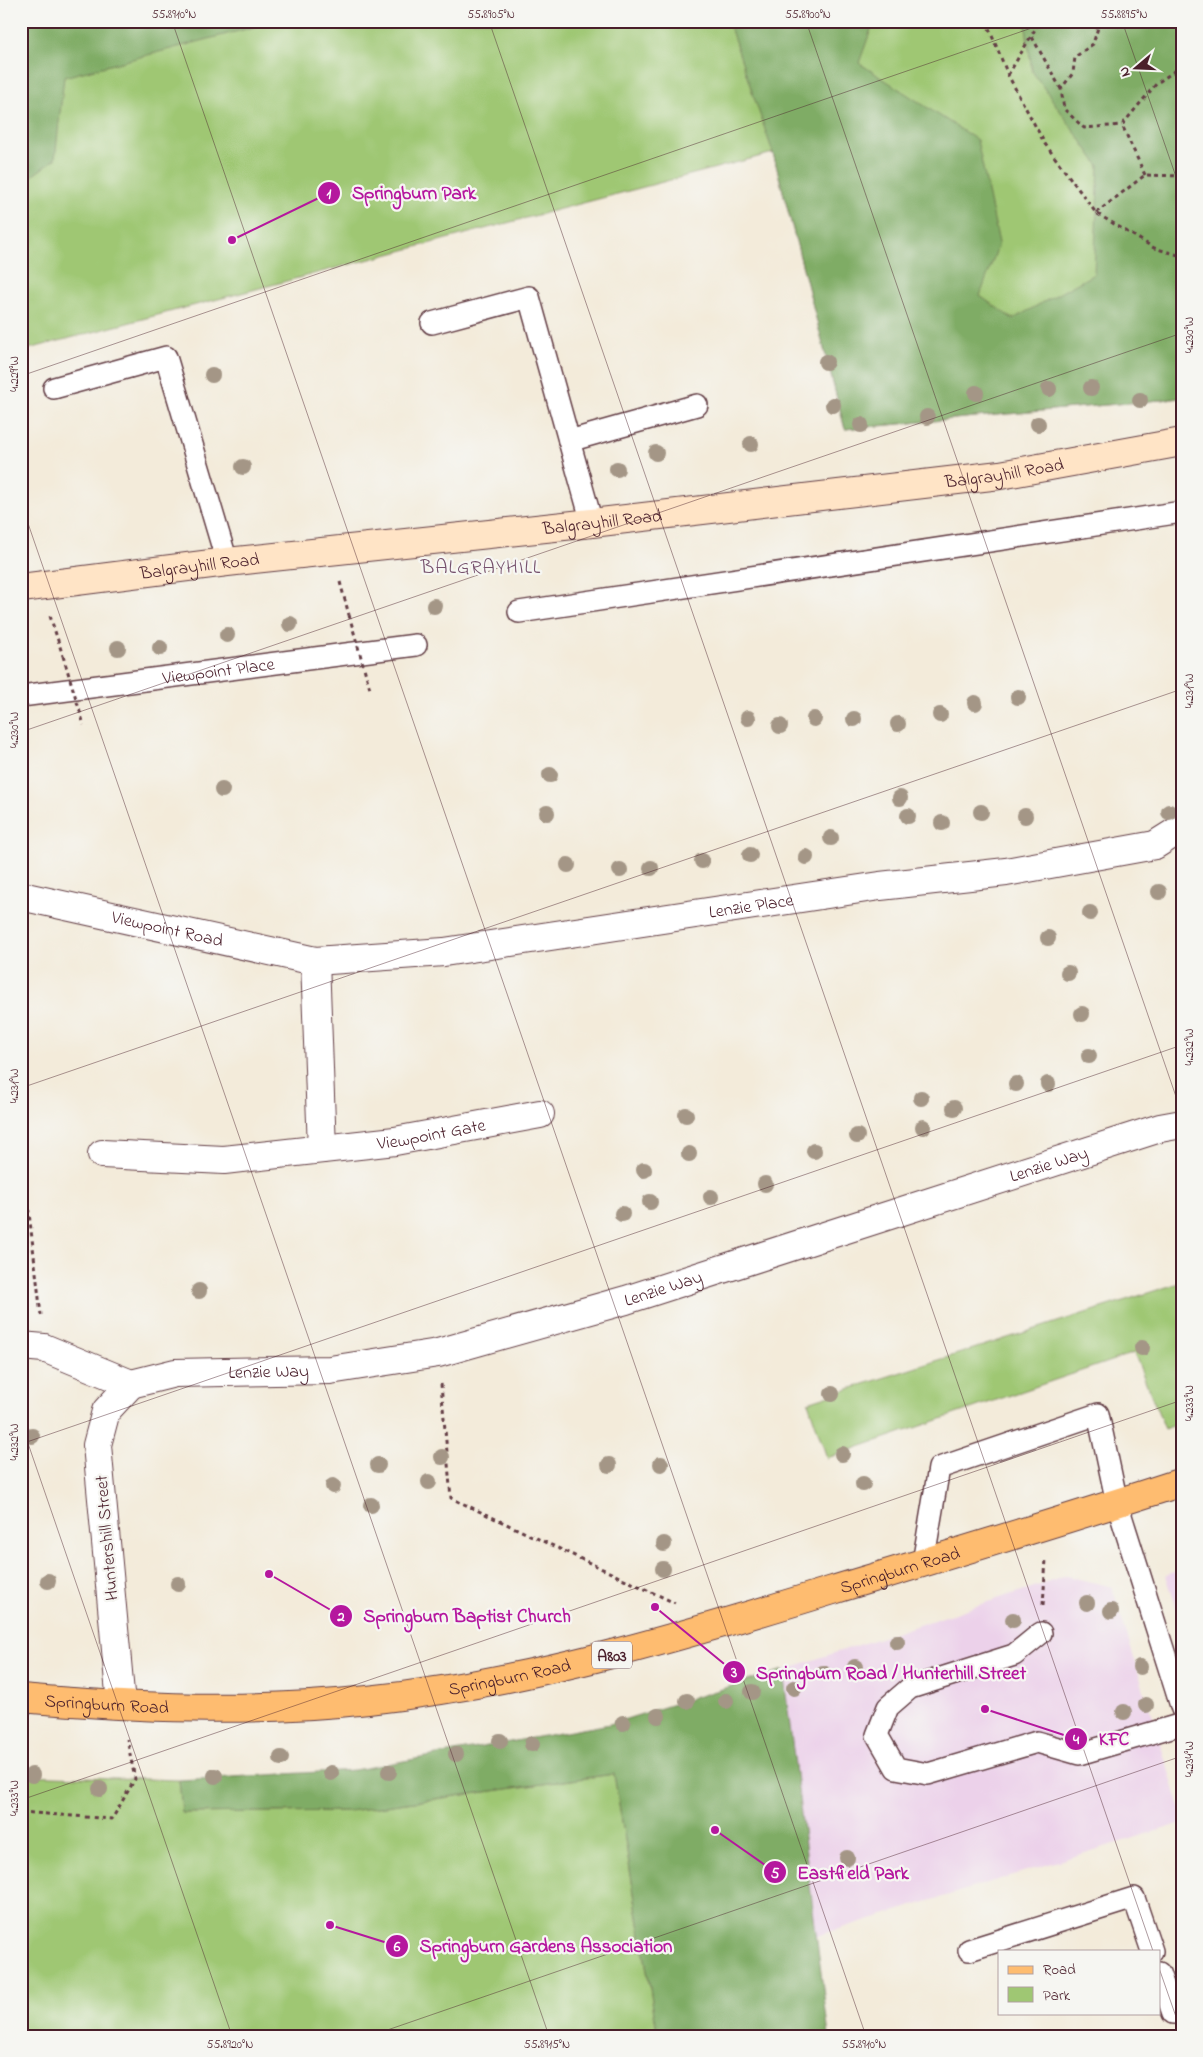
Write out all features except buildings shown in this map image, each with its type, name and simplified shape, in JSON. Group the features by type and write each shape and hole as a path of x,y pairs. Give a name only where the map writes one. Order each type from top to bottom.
{"main road":[{"name":"Springburn Road","path":"21,1698 224,1708 320,1705 474,1686 650,1645 923,1563 1182,1482"}],"street":[{"name":"Balgrayhill Road","path":"31,587 226,562 592,523 1000,475 1182,442"},
{"name":"Lenzie Place","path":"314,961 444,952 871,887 1006,872 1155,845 1182,828"},
{"name":"Viewpoint Road","path":"21,896 314,961"},
{"path":"314,961 322,1148"},
{"name":"Viewpoint Gate","path":"102,1154 224,1160 395,1141 540,1114"},
{"name":"Lenzie Way","path":"131,1384 175,1374 330,1370 438,1353 626,1300 1160,1128 1182,1124"},
{"path":"33,1347 131,1384"},
{"name":"Huntershill Street","path":"120,1704 97,1445 106,1411 131,1384"}],"lane":[{"path":"432,323 528,297 592,523"},
{"path":"54,388 166,357 226,562"},
{"path":"569,441 697,405"},
{"path":"520,612 1182,512"},
{"name":"Viewpoint Place","path":"21,696 416,645"},
{"path":"923,1563 939,1468 1098,1414 1118,1503 1182,1708"},
{"path":"1041,1633 1014,1654 910,1688 888,1707 877,1735 896,1768 928,1774 1037,1742 1079,1754 1182,1724"},
{"path":"968,1950 1134,1898 1152,1950"},
{"path":"1160,1976 1173,2013 1182,2010"}],"path":[{"path":"986,21 1008,75 1045,144 1096,213 1154,248 1182,256"},
{"path":"1008,75 1040,21"},
{"path":"1061,89 1073,73 1075,57 1093,44 1100,21"},
{"path":"1032,36 1061,89 1064,109 1084,128 1122,125 1157,83 1182,66"},
{"path":"1122,125 1145,175"},
{"path":"1096,213 1145,175 1182,176"},
{"path":"31,587 62,656 84,725"},
{"path":"349,615 370,689"},
{"path":"21,1145 38,1279"},
{"path":"442,1394 451,1498 676,1604"},
{"path":"1041,1633 1048,1524"},
{"path":"21,1812 112,1820 135,1779 120,1704"}],"shaded area":[{"path":"1182,1569 1182,1625 1166,1575"},
{"path":"1067,1576 1112,1587 1182,1814 1182,1823 816,1936 783,1670"}],"green space":[{"path":"21,21 1182,21 1182,398 845,429 773,153 21,351"},
{"path":"21,21 277,21 64,77 55,159 21,184"},
{"path":"728,21 874,21 859,63 977,140 999,243 980,296 1013,319 1094,274 1099,166 1032,71 1025,21 1182,21 1182,398 845,429 773,153"},
{"path":"1182,1282 1182,1422 1165,1429 1134,1353 827,1458 808,1402"},
{"path":"783,1670 829,2036 658,2036 614,1774 349,1811 182,1813 179,1780 354,1770 610,1724"},
{"path":"614,1774 658,2036 21,2036 21,1775 179,1780 183,1813 349,1811"}],"place":[{"name":"Springburn Park","path":"232,240"},
{"name":"Springburn Baptist Church","path":"269,1574"},
{"name":"Springburn Road / Hunterhill Street","path":"655,1607"},
{"name":"KFC","path":"985,1709"},
{"name":"Eastfield Park","path":"715,1830"},
{"name":"Springburn Gardens Association","path":"330,1925"}],"district":[{"name":"BALGRAYHILL","path":"481,566"}]}
